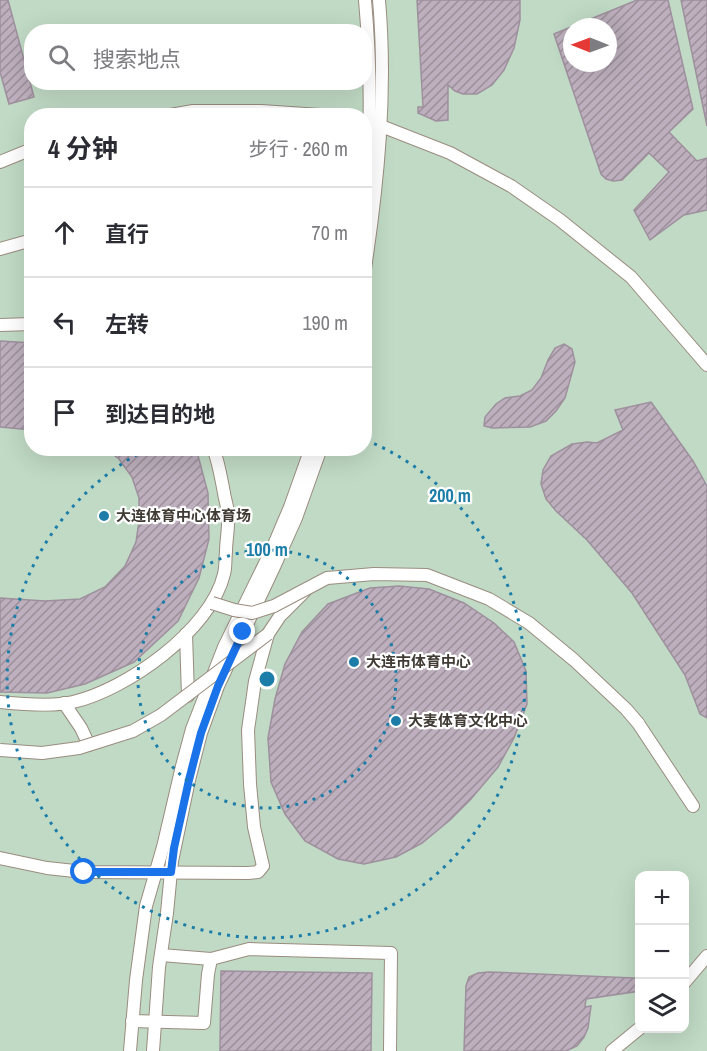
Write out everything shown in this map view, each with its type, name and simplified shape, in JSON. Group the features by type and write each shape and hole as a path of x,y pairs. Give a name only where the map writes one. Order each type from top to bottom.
{"street":[{"path":"365,0 367,24"},
{"path":"372,219 376,191 372,124 383,95 379,0"},
{"path":"370,90 371,108"},
{"path":"372,124 450,153 511,186 560,220 631,277 704,358"},
{"path":"0,162 24,152"},
{"path":"0,249 24,242"},
{"path":"0,325 24,324"},
{"path":"0,702 72,703 113,688 146,669 186,634 212,603 224,574 228,514 216,456"},
{"path":"130,1051 138,962 146,906 192,729 224,647 286,517 308,456"},
{"path":"153,1051 161,955 174,848 201,733 218,686 296,518 318,456"},
{"path":"212,603 252,613 274,606 327,578 374,574 427,575 489,599 530,623 574,660 626,709 638,723 693,806"},
{"path":"0,858 47,868 84,872 258,872 263,866 254,827 248,730 255,681 268,634 280,616 306,590"},
{"path":"186,634 188,696"},
{"path":"0,750 42,753 79,748 133,731 161,716 268,634"},
{"path":"64,703 81,728 89,745"},
{"path":"161,955 212,959 249,949 391,953 390,1051"},
{"path":"687,979 707,956"},
{"path":"132,1021 204,1023 208,974 212,959"},
{"path":"612,1051 635,1033"}],"green space":[{"name":"大连市体育中心","path":"0,0 707,0 707,1051 0,1051"}],"building":[{"path":"0,0 8,0 24,60 24,90 32,90 34,97 9,104 0,72"},
{"path":"417,0 520,0 520,20 514,48 504,70 492,85 477,94 463,94 448,85 448,120 436,121 418,113 418,107 423,107"},
{"path":"637,0 668,0 693,109 669,132 697,161 707,158 707,210 684,215 650,240 634,210 669,172 649,153 622,180 606,179 601,174 567,72 617,72 617,18 593,18"},
{"path":"681,0 707,0 707,126"},
{"path":"563,30 563,61 554,34"},
{"path":"0,341 24,342 24,429 0,427"},
{"path":"564,344 572,349 575,362 565,398 556,411 546,421 530,427 492,428 484,426 485,417 496,404 505,398 520,396 532,390 541,378 555,348"},
{"path":"651,402 693,461 707,486 707,718 700,714 685,675 632,593 587,540 556,511 546,499 541,484 543,470 551,456 572,444 597,443 623,430 615,410"},
{"path":"115,456 198,456 208,493 209,539 199,578 178,621 134,662 85,684 47,693 0,692 0,598 45,601 80,599 105,587 125,566 136,542 139,498 132,477"},
{"name":"大麦体育文化中心","path":"399,586 429,589 464,603 494,623 514,642 526,671 527,704 514,738 498,767 450,820 422,843 396,857 364,864 338,859 305,841 285,814 271,782 268,738 275,699 285,664 302,632 328,604 370,588"},
{"path":"221,971 372,973 371,1051 220,1051"},
{"path":"478,973 634,978 635,992 586,999 585,1007 591,1006 588,1028 577,1046 566,1051 464,1051 466,986 469,977"}],"place":[{"name":"大连体育中心体育场","path":"104,516"},
{"name":"大连市体育中心","path":"354,662"},
{"name":"大麦体育文化中心","path":"396,721"}],"route":[{"path":"84,872 171,872 174,848 201,733 218,686 243,632"}]}
